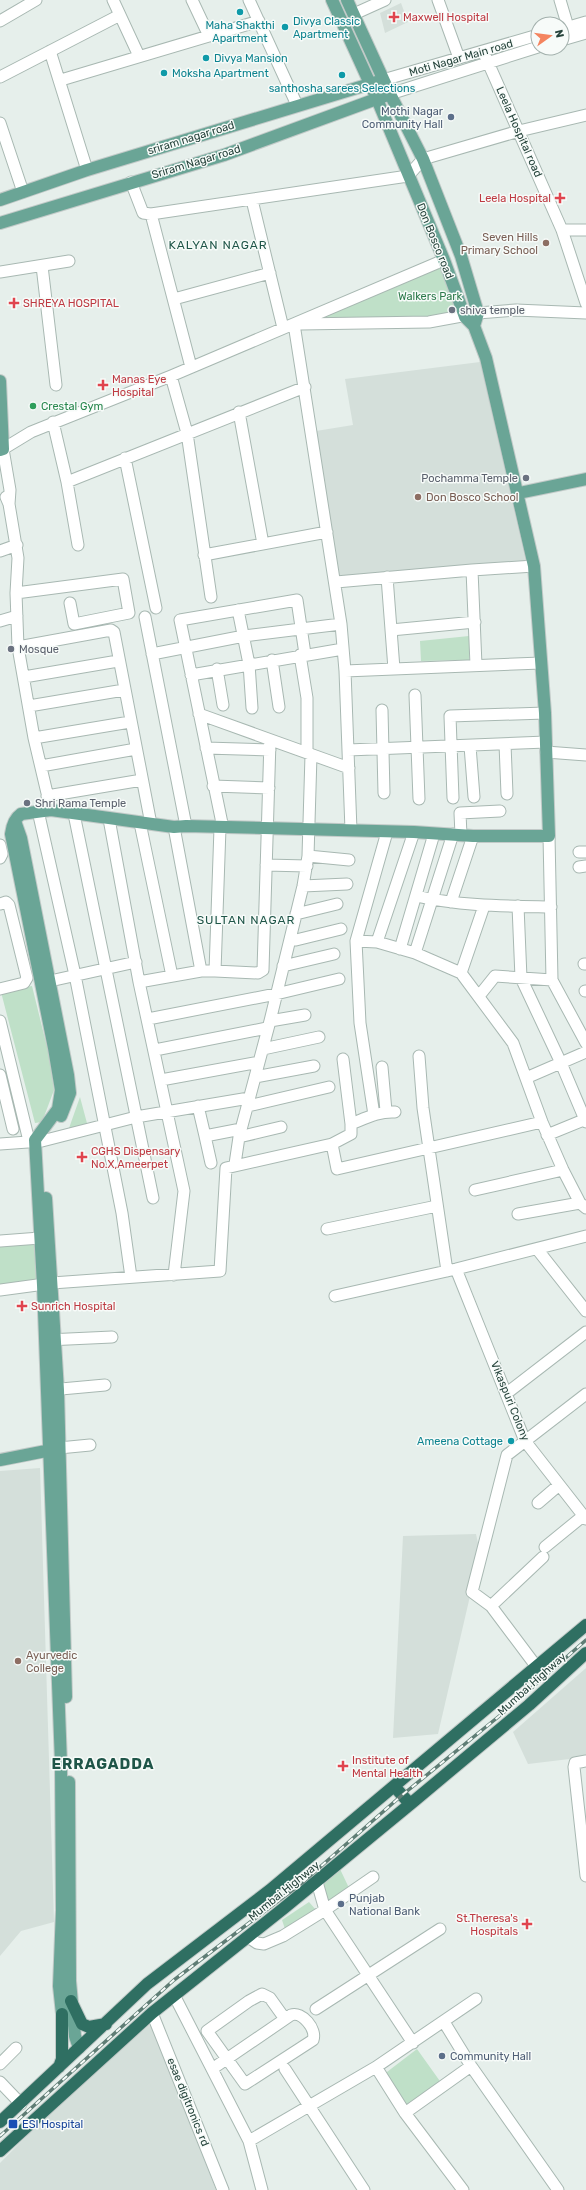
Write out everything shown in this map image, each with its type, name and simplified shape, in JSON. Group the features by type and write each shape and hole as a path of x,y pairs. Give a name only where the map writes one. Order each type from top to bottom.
{"highway":[{"name":"Mumbai Highway","path":"0,2122 106,2024 146,1984 270,1890 394,1786 436,1753 536,1666 586,1625"},
{"name":"Mumbai Highway","path":"0,2151 152,2013 316,1882 528,1705 586,1653"},
{"path":"394,1786 410,1804"},
{"path":"71,2001 82,2024 89,2027 106,2024"},
{"path":"57,2070 62,2059 62,2014"}],"main road":[{"name":"Don Bosco road","path":"332,0 377,99 444,260 465,317 474,326"},
{"name":"Don Bosco road","path":"347,0 383,80 423,159 461,256 478,313"},
{"name":"sriram nagar road","path":"0,200 88,170 383,80"},
{"name":"Sriram Nagar road","path":"0,223 224,155 390,94"},
{"path":"48,1284 40,1238 35,1141 62,1114 70,1093 68,1075 45,982 21,838 15,821 21,814 51,810 174,827 186,826 414,832 462,835 549,836 545,713 534,566 519,493 486,358 474,326 478,313"},
{"path":"0,382 1,444"},
{"path":"519,493 586,479"},
{"path":"35,1141 48,1284 52,1390 61,1763 62,1910 59,1986 68,2058"},
{"path":"0,1460 53,1449"},
{"path":"53,1449 69,1769 71,2001 79,2048"}],"street":[{"path":"0,21 36,0"},
{"path":"113,0 139,56"},
{"path":"192,0 209,36"},
{"path":"249,0 297,105"},
{"path":"354,14 384,0"},
{"path":"438,0 459,58"},
{"path":"560,0 563,16"},
{"path":"0,77 120,15"},
{"path":"60,80 259,21"},
{"path":"570,27 586,22"},
{"path":"570,38 586,33"},
{"name":"Moti Nagar Main road","path":"383,80 530,38"},
{"name":"Moti Nagar Main road","path":"390,94 530,49"},
{"path":"50,51 88,170"},
{"name":"Leela Hospital road","path":"483,51 562,230 586,303"},
{"path":"131,182 142,212 151,214 252,200 408,176 423,159 519,131 586,115"},
{"path":"0,124 23,192"},
{"path":"252,200 283,328"},
{"path":"151,214 191,367"},
{"path":"562,230 586,230"},
{"path":"9,504 10,490 1,444 171,376 444,260"},
{"path":"0,272 69,261"},
{"path":"42,266 56,385"},
{"path":"174,299 270,273"},
{"path":"294,324 429,322 465,317 478,313 516,310 586,313"},
{"path":"294,324 336,582 341,624 345,671 351,830"},
{"path":"171,376 187,433 211,597"},
{"path":"67,482 239,412 305,387"},
{"path":"239,412 263,544"},
{"path":"53,422 67,482 78,545"},
{"path":"125,458 156,608"},
{"path":"0,465 4,491 9,504 17,546 16,593 18,647 34,738 51,810"},
{"path":"204,555 327,532"},
{"path":"0,551 17,546"},
{"path":"336,582 387,576 534,566"},
{"path":"472,570 476,665"},
{"path":"387,576 394,669"},
{"path":"16,593 124,579 129,612 74,624 70,603"},
{"path":"216,971 222,828 180,620 297,600 307,698 310,830 307,861 303,886 290,940 240,1133 235,1164"},
{"path":"238,610 249,664 252,708"},
{"path":"0,622 17,616"},
{"path":"144,616 186,826"},
{"path":"391,630 475,622"},
{"path":"152,654 244,636 341,624"},
{"path":"18,647 111,630 114,632 118,661 142,780 146,824 172,976"},
{"path":"191,675 217,669 343,648"},
{"path":"272,660 279,707"},
{"path":"24,677 118,661"},
{"path":"345,671 541,663"},
{"path":"217,669 223,705"},
{"path":"28,706 124,690"},
{"path":"415,695 419,799"},
{"path":"382,710 384,793"},
{"path":"453,798 450,716 545,713"},
{"path":"198,714 270,746 309,754 349,768"},
{"path":"34,738 130,722"},
{"path":"348,750 505,744 546,747 586,755"},
{"path":"505,744 507,794"},
{"path":"206,748 270,746"},
{"path":"139,982 201,971 258,973 263,970 270,746"},
{"path":"470,746 474,797"},
{"path":"41,766 136,749"},
{"path":"47,796 142,780"},
{"path":"213,786 269,788"},
{"path":"38,811 75,975 122,1213 131,1277"},
{"path":"451,902 462,835 460,813 500,811"},
{"path":"74,814 153,1198"},
{"path":"109,819 139,982 155,1050 184,1191 174,1275"},
{"path":"174,827 201,971"},
{"path":"374,1115 360,1023 356,941 387,832"},
{"path":"377,942 414,832"},
{"path":"400,948 434,834"},
{"path":"415,953 433,900 462,835"},
{"path":"549,836 552,980 586,1043"},
{"path":"0,845 2,854 0,858"},
{"path":"266,865 307,861 349,860"},
{"path":"303,886 347,884"},
{"path":"416,896 433,900 484,906 551,907"},
{"path":"0,904 6,902 9,905 27,978 24,983 0,989"},
{"path":"296,914 313,912 337,904"},
{"path":"461,973 484,906"},
{"path":"518,906 521,978 586,1120 547,1135"},
{"path":"290,940 296,940 341,929"},
{"path":"356,941 377,942 400,948 461,973 512,1043 562,1170 584,1206 518,1214"},
{"path":"283,966 334,954"},
{"path":"45,982 136,962"},
{"path":"479,996 495,976 552,980"},
{"path":"148,1019 276,994 339,979"},
{"path":"155,1050 268,1025 304,1015"},
{"path":"0,1021 35,1141"},
{"path":"262,1049 319,1037"},
{"path":"526,1078 586,1052"},
{"name":"Vikaspuri Colony","path":"419,1056 437,1206 452,1270 507,1393 525,1441 585,1518"},
{"path":"0,1290 48,1284 131,1277 220,1272 226,1168 235,1164 332,1144 351,1134 343,1059"},
{"path":"161,1080 259,1062"},
{"path":"255,1076 314,1066"},
{"path":"351,1124 374,1115 391,1112 382,1067"},
{"path":"0,1075 13,1129"},
{"path":"0,1144 35,1141 136,1117 198,1106 249,1102 329,1087"},
{"path":"198,1106 211,1163"},
{"path":"332,1144 337,1169 542,1122"},
{"path":"205,1136 281,1127"},
{"path":"475,1190 562,1170"},
{"path":"327,1229 437,1206"},
{"path":"335,1296 452,1270 586,1236"},
{"path":"0,1241 40,1238"},
{"path":"537,1249 586,1311"},
{"path":"507,1393 586,1332"},
{"path":"50,1340 112,1337"},
{"path":"52,1390 105,1385"},
{"path":"536,1666 491,1606 472,1592 506,1457 586,1394"},
{"path":"53,1449 90,1445"},
{"path":"538,1503 560,1485"},
{"path":"491,1606 544,1552 585,1518"},
{"path":"586,1760 575,1763 574,1767 586,1876"},
{"path":"248,1937 257,1943 264,1944 282,1936 325,1910 373,1876"},
{"path":"316,1882 325,1910 413,2043"},
{"path":"316,2009 440,1929"},
{"path":"196,2039 249,2001 262,1994 270,1998 285,2019"},
{"path":"174,1995 249,2141 262,2190"},
{"path":"249,2141 376,2067 476,1999"},
{"name":"esae digitronics rd","path":"152,2013 223,2190"},
{"path":"207,2031 227,2059 245,2084 313,2040 313,2033 302,2015 296,2013 285,2019 227,2059 212,2069"},
{"path":"444,2022 470,2066 557,2190"},
{"path":"0,2064 16,2048"},
{"path":"405,2113 470,2066"},
{"path":"376,2067 405,2113 463,2190"},
{"path":"285,2069 364,2190"},
{"path":"0,2082 21,2104"}],"shaded area":[{"name":"Maxwell Hospital","path":"401,3 408,22 385,33 380,13"},
{"name":"Don Bosco School","path":"480,362 526,563 338,578 316,431 353,425 345,379"},
{"path":"40,1468 54,1922 21,1931 0,1956 0,1471"},
{"path":"476,1534 480,1553 438,1734 393,1738 403,1536"},
{"path":"586,1668 586,1757 528,1764 513,1732"},
{"name":"ESI Hospital","path":"152,2023 216,2190 0,2190 0,2163 72,2090"}],"green space":[{"name":"Walkers Park","path":"442,267 459,313 425,318 316,320"},
{"path":"469,636 469,660 421,661 420,641"},
{"path":"32,986 48,1051 54,1090 42,1122 35,1123 1,992"},
{"path":"80,1097 88,1127 68,1131"},
{"path":"37,1239 38,1284 0,1289 0,1243"},
{"path":"340,1869 349,1888 327,1903 320,1883"},
{"path":"309,1902 316,1910 286,1932 282,1920"},
{"path":"417,2049 442,2084 408,2108 383,2075"}],"railway":[{"path":"0,2136 174,1980 303,1882 401,1796 503,1713 586,1640"}],"place":[{"name":"Maha Shakthi Apartment","path":"240,12"},
{"name":"Maxwell Hospital","path":"394,17"},
{"name":"Divya Classic Apartment","path":"285,27"},
{"name":"Divya Mansion","path":"206,58"},
{"name":"Moksha Apartment","path":"164,73"},
{"name":"santhosha sarees Selections","path":"342,75"},
{"name":"Mothi Nagar Community Hall","path":"451,117"},
{"name":"Leela Hospital","path":"560,198"},
{"name":"Seven Hills Primary School","path":"546,243"},
{"name":"SHREYA HOSPITAL","path":"14,303"},
{"name":"shiva temple","path":"452,310"},
{"name":"Manas Eye Hospital","path":"103,385"},
{"name":"Crestal Gym","path":"33,406"},
{"name":"Pochamma Temple","path":"526,478"},
{"name":"Don Bosco School","path":"418,497"},
{"name":"Mosque","path":"11,649"},
{"name":"Shri Rama Temple","path":"27,803"},
{"name":"CGHS Dispensary No.X,Ameerpet","path":"82,1157"},
{"name":"Sunrich Hospital","path":"22,1306"},
{"name":"Ameena Cottage","path":"511,1441"},
{"name":"Ayurvedic College","path":"18,1661"},
{"name":"Institute of Mental Health","path":"343,1766"},
{"name":"Punjab National Bank","path":"341,1904"},
{"name":"St.Theresa's Hospitals","path":"527,1924"},
{"name":"Community Hall","path":"442,2056"},
{"name":"ESI Hospital","path":"13,2124"}],"district":[{"name":"KALYAN NAGAR","path":"218,245"},
{"name":"SULTAN NAGAR","path":"246,920"},
{"name":"ERRAGADDA","path":"103,1764"}]}
